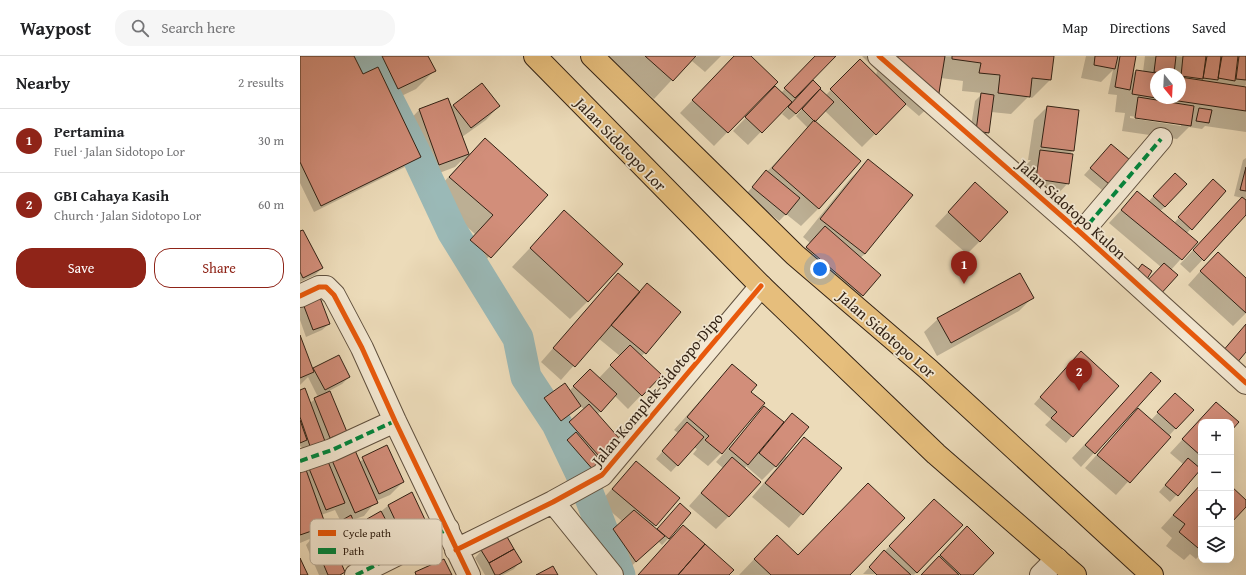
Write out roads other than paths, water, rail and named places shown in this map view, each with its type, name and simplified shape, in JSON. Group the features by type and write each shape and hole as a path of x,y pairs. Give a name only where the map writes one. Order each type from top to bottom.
{"highway":[{"name":"Jalan Sidotopo Lor","path":"535,56 761,286 936,454 1075,575"},
{"name":"Jalan Sidotopo Lor","path":"592,56 795,255 928,369 1152,575"}],"street":[{"name":"Jalan Sidotopo Kulon","path":"879,56 1081,233 1246,383"},
{"path":"1081,233 1161,139"},
{"name":"Jalan Komplek Sidotopo Dipo","path":"456,550 560,498 602,475 761,286"},
{"path":"310,291 326,287 334,295 362,348 395,421 469,575"},
{"path":"300,461 332,450 395,421"},
{"path":"560,498 612,575"},
{"path":"442,532 448,529"},
{"path":"1041,575 1057,559"},
{"path":"356,575 376,565"}],"waterway":[{"path":"366,56 414,150 452,231 518,338 526,377 557,424 580,472 620,575"}],"place":[{"name":"Pertamina","path":"964,284"},
{"name":"GBI Cahaya Kasih","path":"1079,391"}]}
